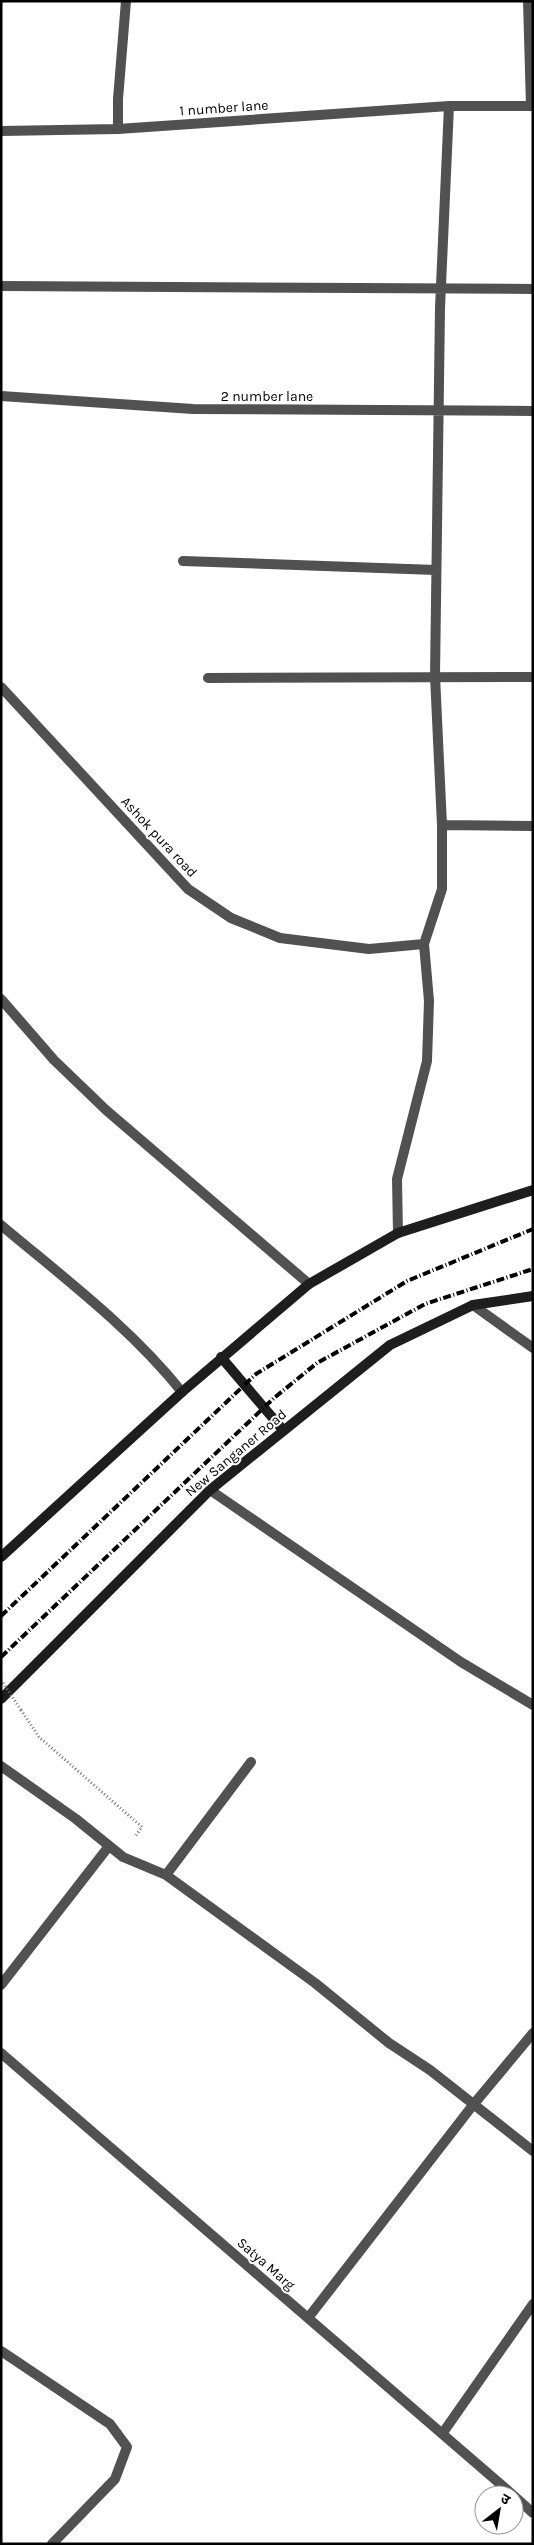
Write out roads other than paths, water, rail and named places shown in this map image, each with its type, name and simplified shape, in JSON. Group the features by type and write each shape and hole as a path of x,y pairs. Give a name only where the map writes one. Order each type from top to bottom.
{"main road":[{"path":"1,1557 221,1357 309,1284 398,1233 533,1190"},
{"name":"New Sanganer Road","path":"1,1700 210,1490 390,1345 472,1304 533,1296"},
{"path":"221,1357 283,1430"}],"street":[{"path":"118,129 118,99 126,1"},
{"path":"528,1 532,106"},
{"path":"398,1233 397,1180 427,1061 429,1001 424,944 442,889 442,825 435,676 440,289 449,106"},
{"name":"1 number lane","path":"1,131 118,129 449,106 532,106"},
{"path":"1,286 533,290"},
{"name":"2 number lane","path":"1,396 192,409 533,411"},
{"path":"182,561 436,570"},
{"path":"208,678 533,677"},
{"name":"Ashok pura road","path":"1,687 188,889 231,918 280,938 369,948 424,944"},
{"path":"442,825 533,826"},
{"path":"1,999 54,1060 106,1110 309,1284"},
{"path":"1,1225 114,1320 158,1362 182,1392"},
{"path":"472,1304 533,1348"},
{"path":"210,1490 460,1662 533,1705"},
{"path":"166,1875 251,1762"},
{"path":"1,1766 122,1857 166,1875 315,1983 389,2043 430,2070 533,2151"},
{"path":"1,1985 109,1846"},
{"path":"308,2318 473,2105 533,2033"},
{"name":"Satya Marg","path":"1,2053 500,2485"},
{"path":"442,2434 533,2304"},
{"path":"1,2351 110,2424 127,2447 115,2479 52,2544"}],"railway":[{"path":"1,1616 256,1374 407,1281 533,1229"},
{"path":"1,1657 274,1398 317,1363 425,1304 533,1269"}]}
